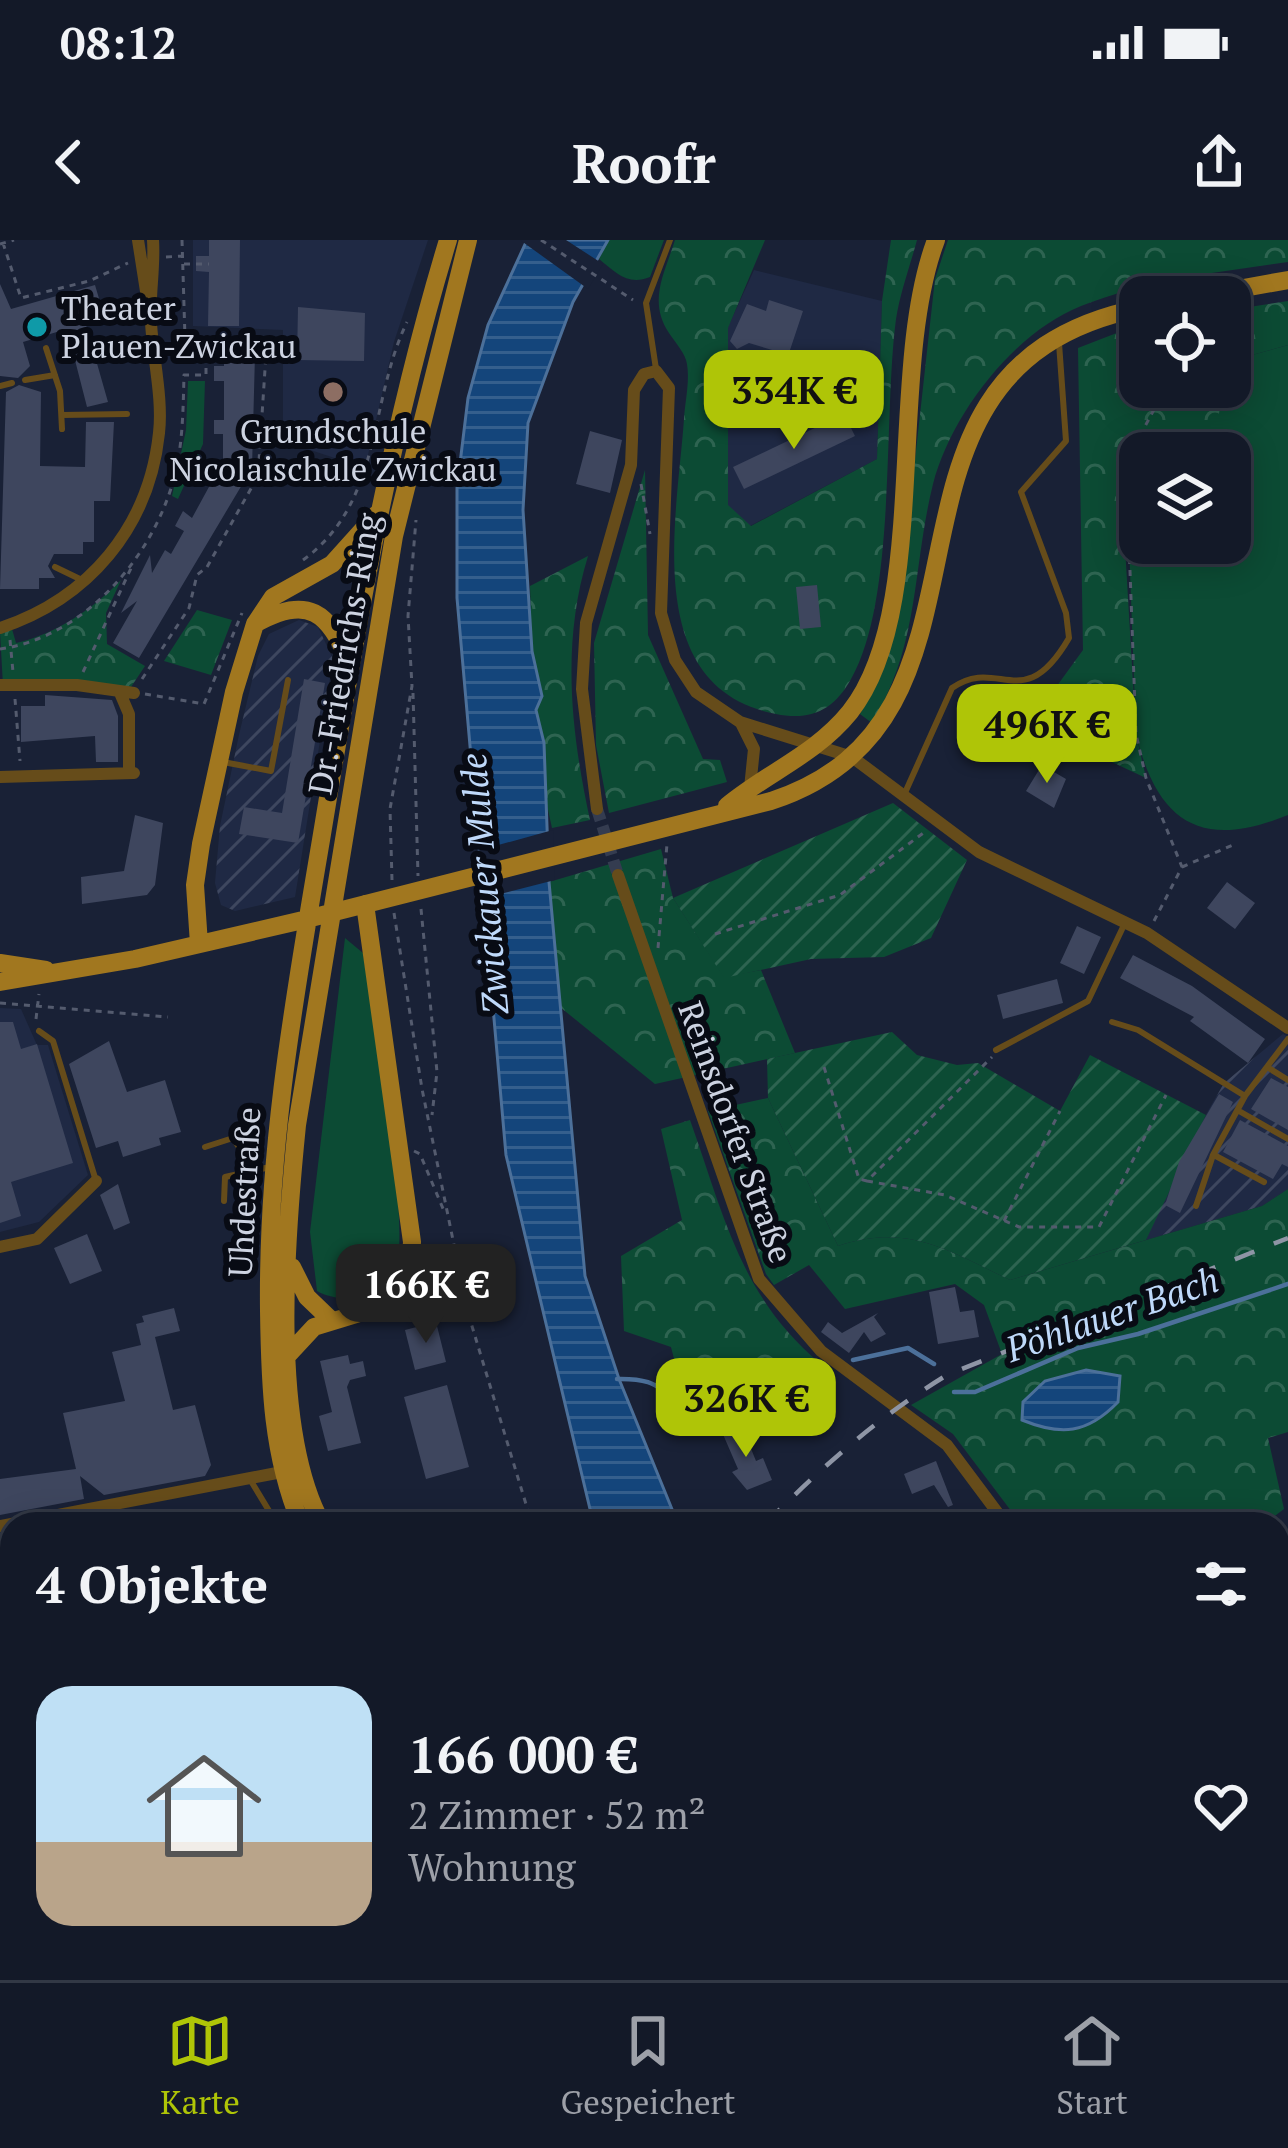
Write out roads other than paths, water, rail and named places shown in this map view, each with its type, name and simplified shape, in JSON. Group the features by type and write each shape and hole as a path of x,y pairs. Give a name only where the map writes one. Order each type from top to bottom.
{"main road":[{"name":"Dr.-Friedrichs-Ring","path":"317,862 380,510 448,240"},
{"name":"Dr.-Friedrichs-Ring","path":"304,1083 394,536 468,240"},
{"path":"724,809 820,743 864,689 890,616 913,340 935,240"},
{"path":"1251,287 1288,280"},
{"path":"0,982 243,934 790,795 853,758 896,703 918,650 951,484 973,425 1002,382 1106,315 1119,312"},
{"path":"200,944 196,873 252,615 273,596 332,564 380,510"},
{"path":"252,615 312,611 332,624 350,663"},
{"name":"Uhdestraße","path":"297,1512 282,1472 270,1346 262,1168 317,862"},
{"path":"289,1355 298,1340 332,1320 386,1305 410,1266 402,1145 365,904"},
{"path":"0,963 50,971"},
{"name":"Uhdestraße","path":"304,1083 290,1261 289,1355 299,1468 317,1512"},
{"path":"290,1261 308,1297 332,1320"}],"street":[{"path":"3,627 58,603 85,582 107,561 139,510 160,431 150,311 138,240"},
{"path":"150,311 153,240"},
{"path":"597,808 582,689 586,623 631,465 634,390 644,374 656,371 669,388 660,595 664,632 675,660 697,692 740,722 820,743 853,758 979,852 1126,921 1288,1028"},
{"path":"0,777 131,773 127,693 77,685 7,684"},
{"path":"740,722 756,758 750,789"},
{"name":"Reinsdorfer Straße","path":"618,875 759,1279 821,1351 947,1445 997,1512"},
{"path":"0,1247 37,1239 96,1181"},
{"path":"73,1512 282,1472"}],"lane":[{"path":"656,371 646,303 670,240"},
{"path":"904,795 952,688 973,678 1030,680 1047,672 1069,638 1066,613 1021,492 1066,441 1060,346"},
{"path":"46,348 62,429"},
{"path":"26,380 55,375"},
{"path":"0,386 12,383"},
{"path":"62,415 127,414"},
{"path":"55,566 85,582"},
{"path":"220,761 271,771 288,680"},
{"path":"996,1050 1088,1001 1126,921"},
{"path":"1112,1022 1138,1030 1245,1096"},
{"path":"38,1031 52,1041 96,1181"},
{"path":"1196,1206 1213,1155 1245,1096 1288,1039"},
{"path":"1267,1067 1288,1080"},
{"path":"1238,1111 1288,1138"},
{"path":"205,1147 232,1138 262,1168"},
{"path":"1213,1155 1264,1182"},
{"path":"224,1201 225,1177 262,1168"},
{"path":"249,1478 270,1512"}],"water":[{"name":"Zwickauer Mulde","path":"527,240 608,240 573,302 528,423 523,510 532,651 542,696 536,710 544,743 549,882 585,1276 619,1379 673,1512 591,1512 506,1155 457,598 457,488 468,398 488,325"},
{"path":"1086,1370 1120,1376 1118,1402 1107,1413 1084,1426 1061,1430 1022,1420 1023,1402 1045,1381"}],"waterway":[{"name":"Pöhlauer Bach","path":"954,1392 975,1392 1078,1348 1138,1334 1288,1284"},
{"name":"Pöhlauer Bach","path":"853,1360 908,1348 934,1364"},
{"name":"Pöhlauer Bach","path":"617,1379 644,1381 676,1398 700,1402 735,1396 822,1367"}],"tunnel":[{"path":"597,809 618,875"}],"railway":[{"path":"778,1512 852,1444 947,1375 1288,1238"}],"place":[{"name":"Theater Plauen-Zwickau","path":"37,327"},
{"name":"Grundschule Nicolaischule Zwickau","path":"333,392"}]}
